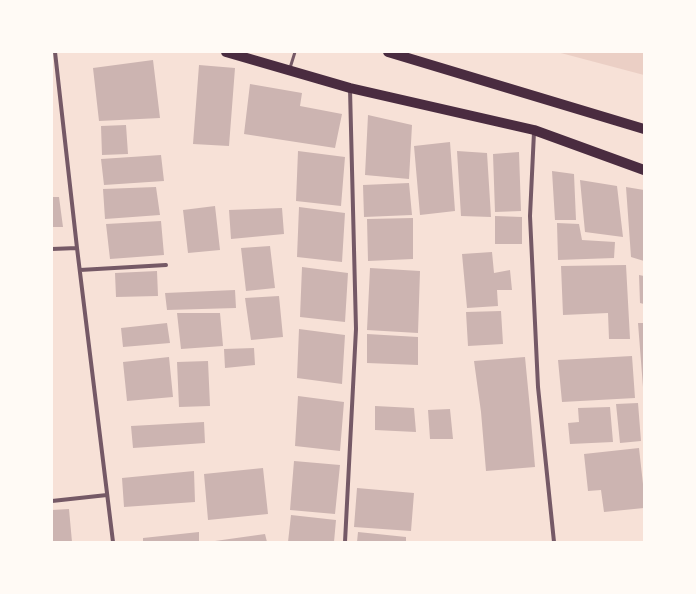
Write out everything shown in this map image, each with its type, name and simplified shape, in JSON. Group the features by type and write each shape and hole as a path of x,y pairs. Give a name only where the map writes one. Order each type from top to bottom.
{"main road":[{"path":"226,52 350,88 534,130 644,170"},
{"path":"388,52 644,129"}],"street":[{"path":"55,52 113,542"},
{"path":"345,542 356,329 350,88"},
{"path":"534,130 530,216 537,379 554,542"},
{"path":"52,249 77,248"},
{"path":"80,270 166,265"},
{"path":"52,501 107,495"}],"lane":[{"path":"290,70 295,52"}],"shaded area":[{"path":"557,52 644,52 644,75"}],"building":[{"path":"153,60 160,118 99,121 93,68"},
{"path":"199,65 235,68 229,146 193,144"},
{"path":"250,84 302,93 300,106 342,114 335,148 244,134"},
{"path":"368,115 412,125 409,179 365,175"},
{"path":"126,125 128,154 102,155 101,126"},
{"path":"450,142 455,211 420,215 414,146"},
{"path":"298,151 345,157 341,206 296,201"},
{"path":"457,151 487,153 491,217 461,216"},
{"path":"519,152 521,211 495,212 493,154"},
{"path":"161,155 164,181 104,185 101,159"},
{"path":"552,171 574,174 576,220 555,220"},
{"path":"580,180 617,186 623,237 585,232"},
{"path":"409,183 412,215 364,217 363,185"},
{"path":"156,187 160,215 105,219 103,189"},
{"path":"626,187 644,190 644,261 631,257"},
{"path":"52,197 59,197 63,227 52,227"},
{"path":"215,206 220,250 188,253 183,210"},
{"path":"299,207 345,213 342,262 297,257"},
{"path":"282,208 284,234 231,239 229,210"},
{"path":"495,216 522,217 522,244 495,244"},
{"path":"413,218 413,259 368,261 367,219"},
{"path":"161,221 164,255 110,259 106,224"},
{"path":"557,223 579,224 582,240 615,242 614,258 558,260"},
{"path":"270,246 275,288 246,291 241,248"},
{"path":"492,252 494,273 510,270 512,290 497,290 498,306 467,308 462,254"},
{"path":"626,265 630,339 609,339 608,313 563,315 561,266"},
{"path":"302,267 348,273 345,322 300,317"},
{"path":"370,268 420,271 418,333 367,330"},
{"path":"157,271 158,296 116,297 115,273"},
{"path":"639,275 644,276 644,304 640,303"},
{"path":"235,290 236,308 167,310 165,293"},
{"path":"279,296 283,337 251,340 245,298"},
{"path":"501,311 503,344 468,346 466,312"},
{"path":"177,313 220,313 223,346 181,349"},
{"path":"167,323 170,343 123,347 121,328"},
{"path":"638,323 644,323 644,387 643,387"},
{"path":"299,329 345,335 342,384 297,378"},
{"path":"367,334 418,337 418,365 367,363"},
{"path":"254,348 255,365 225,368 224,349"},
{"path":"632,356 635,398 562,402 558,360"},
{"path":"169,357 173,397 127,401 123,362"},
{"path":"525,357 535,467 486,471 481,412 474,361"},
{"path":"208,361 210,406 179,407 177,362"},
{"path":"298,396 344,402 340,451 295,446"},
{"path":"638,403 641,441 620,443 616,404"},
{"path":"375,406 414,408 416,432 375,430"},
{"path":"610,407 613,442 570,444 568,423 579,422 578,408"},
{"path":"450,409 453,439 430,439 428,410"},
{"path":"204,422 205,443 133,448 131,426"},
{"path":"639,448 644,493 644,508 604,512 601,490 588,491 584,454"},
{"path":"294,461 340,465 335,514 290,510"},
{"path":"263,468 268,514 208,520 204,474"},
{"path":"194,471 195,502 124,507 122,478"},
{"path":"357,488 414,493 411,531 354,527"},
{"path":"69,509 72,542 52,542 52,510"},
{"path":"291,515 336,520 334,542 288,542"},
{"path":"199,532 199,542 143,542 143,538"},
{"path":"358,532 406,537 406,542 357,542"},
{"path":"265,534 267,542 215,542 215,541"}]}
